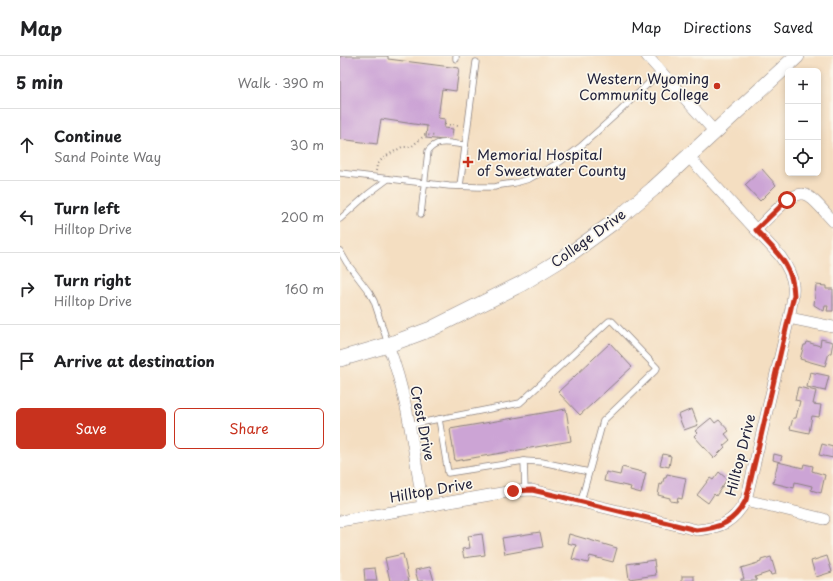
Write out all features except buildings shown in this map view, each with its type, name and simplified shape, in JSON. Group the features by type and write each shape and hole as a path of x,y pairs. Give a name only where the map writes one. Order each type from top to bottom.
{"main road":[{"name":"College Drive","path":"340,359 388,345 431,329 522,284 570,254 615,221 653,189 797,56"}],"street":[{"path":"647,56 715,132"},
{"name":"Hilltop Drive","path":"340,521 525,490 532,490 581,501 696,530 718,526 730,520 740,511 746,500 789,318 794,295 793,282 788,267 780,256 688,156"},
{"path":"756,230 787,200 796,194 804,194 814,200 833,221"},
{"path":"789,318 833,327"},
{"name":"Crest Drive","path":"388,345 397,367 404,396 423,508"},
{"path":"746,500 824,519"}],"lane":[{"path":"460,186 476,62"},
{"path":"340,173 424,183 495,188 501,185 529,179 544,172 580,147 661,71"},
{"path":"421,214 428,151 437,142 465,145"},
{"path":"340,219 368,194 388,179"},
{"path":"340,251 374,301 388,345"},
{"path":"409,425 520,403 609,321 612,321 657,368 603,421 581,501"},
{"path":"439,419 448,473 524,461 542,462 589,472"},
{"path":"524,461 525,490"}],"path":[{"path":"445,124 459,126"},
{"path":"376,171 377,165 383,158 402,147 413,146 424,135 436,136"}],"place":[{"name":"Western Wyoming Community College","path":"717,86"},
{"name":"Memorial Hospital of Sweetwater County","path":"468,162"}],"route":[{"path":"513,491 532,490 696,530 718,526 730,520 740,511 746,500 794,295 793,282 788,267 756,230 787,200"}]}
